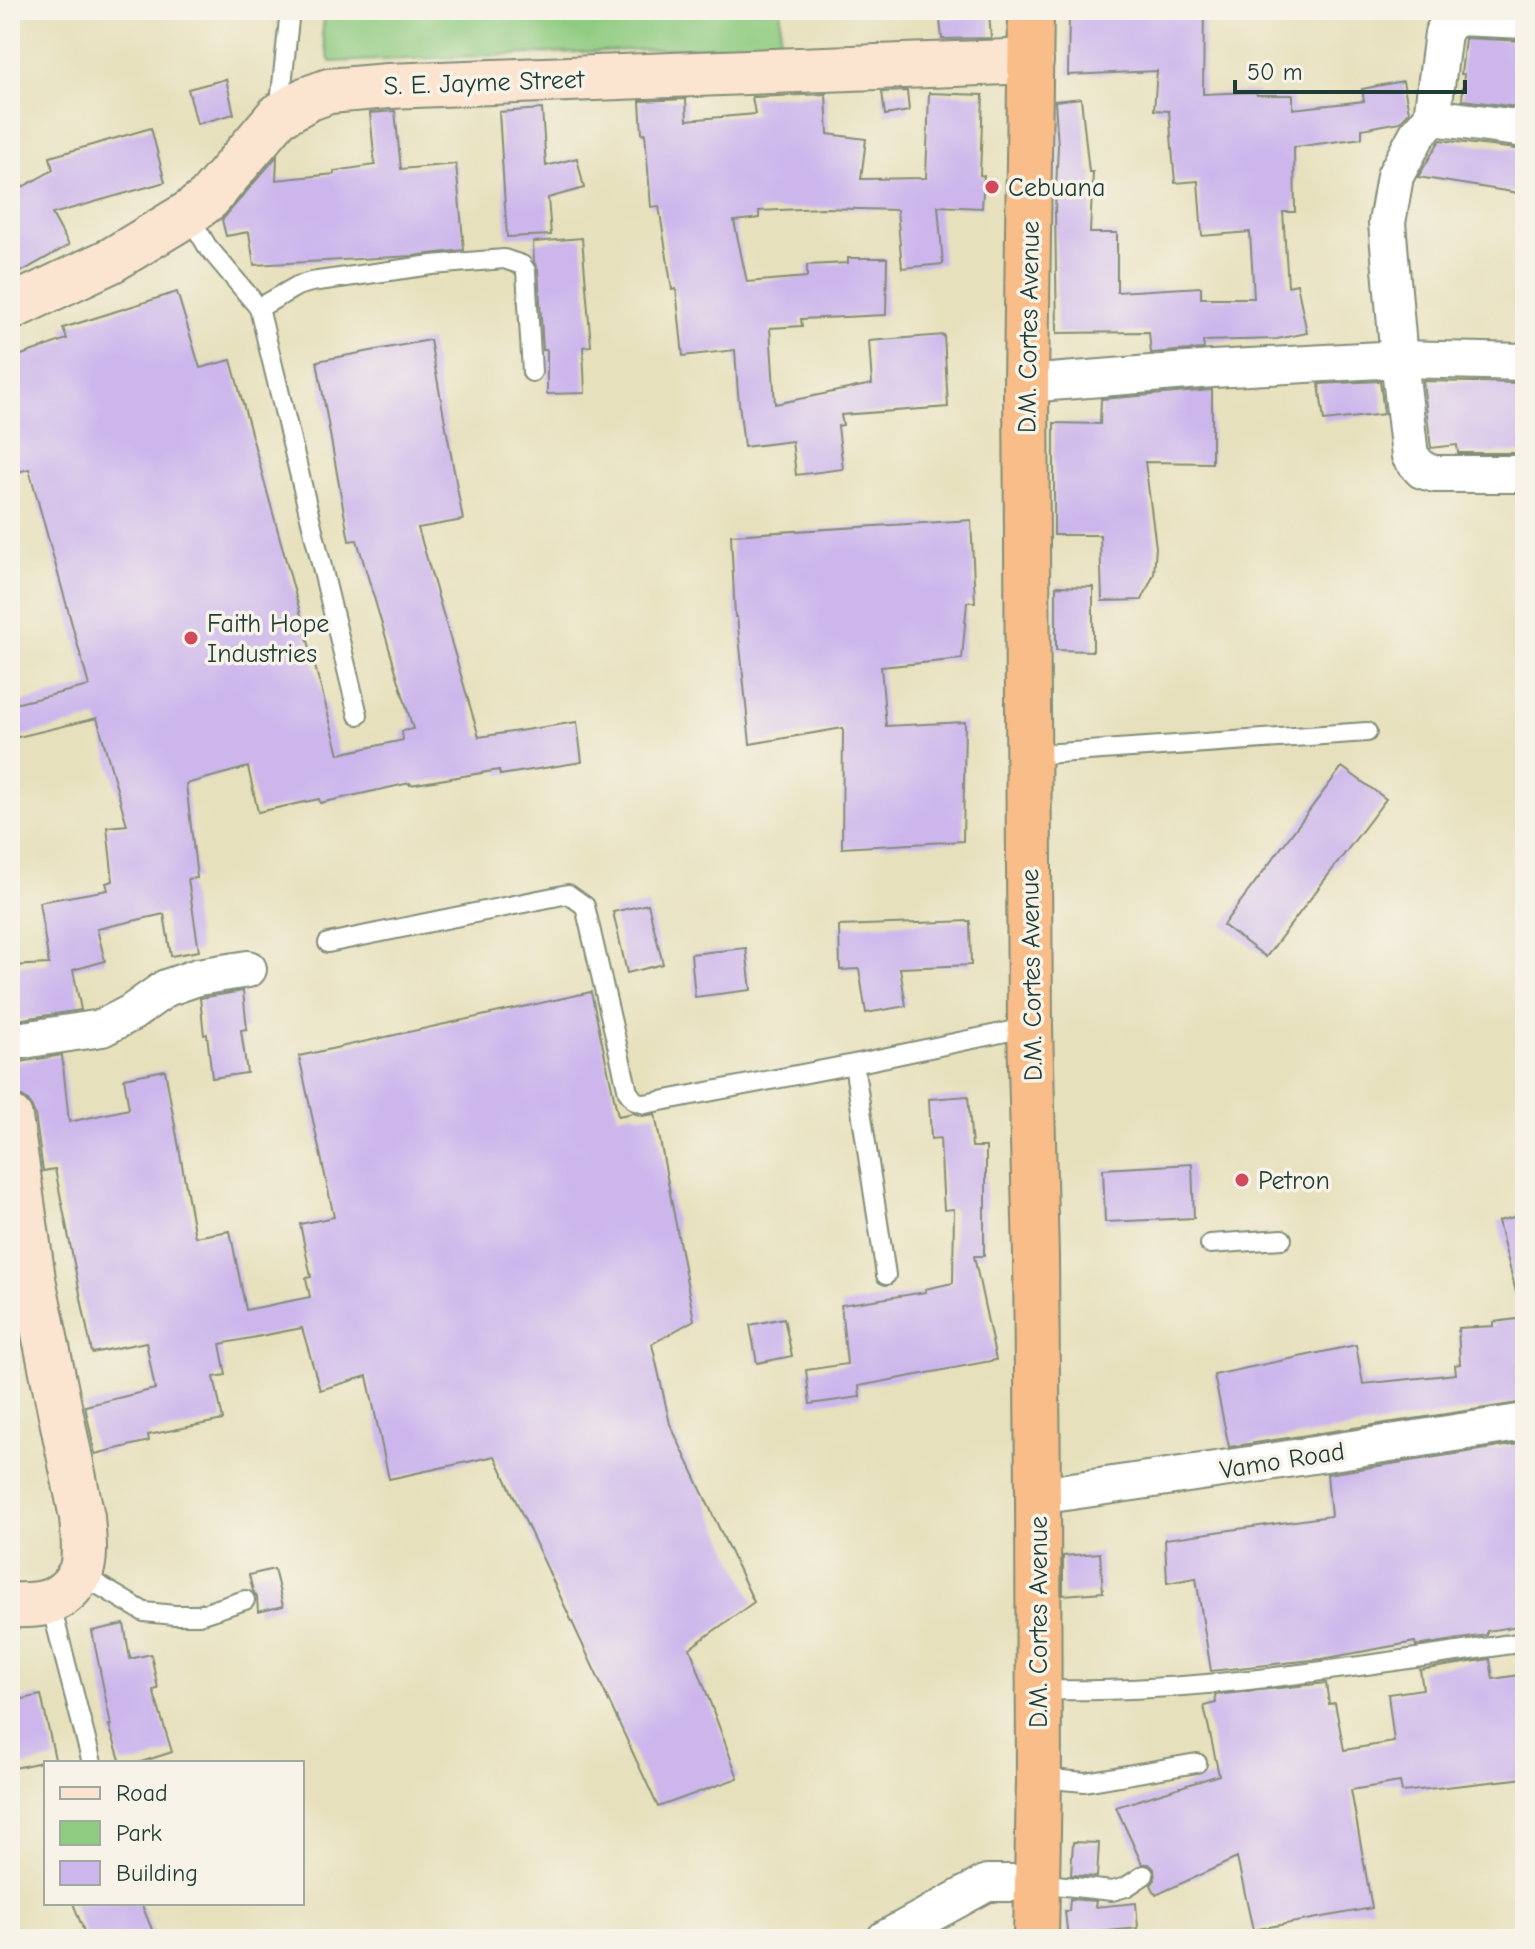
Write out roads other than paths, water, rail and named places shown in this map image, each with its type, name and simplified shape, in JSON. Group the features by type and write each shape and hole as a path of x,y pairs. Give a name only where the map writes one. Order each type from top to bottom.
{"highway":[{"name":"D.M. Cortes Avenue","path":"1031,10 1026,384 1030,1027 1038,1496 1036,1939"}],"street":[{"path":"1525,20 1457,17 1449,24 1443,33 1432,117 1417,135 1395,176 1387,223 1410,456 1422,470 1435,474 1525,474"},
{"name":"S. E. Jayme Street","path":"10,308 112,260 188,214 208,199 278,116 307,99 329,91 388,86 1031,61"},
{"path":"1432,117 1525,129"},
{"path":"1026,384 1213,369 1399,359 1525,362"},
{"path":"10,1042 102,1028 131,1013 166,988 198,977 248,969"},
{"path":"10,1118 33,1279 82,1517 84,1546 47,1594"},
{"name":"Vamo Road","path":"1038,1496 1525,1422"},
{"path":"885,1939 987,1883 1037,1883"}],"lane":[{"path":"278,116 290,10"},
{"path":"188,214 207,246 259,308 358,715"},
{"path":"259,308 297,286 311,282 432,265 504,259 522,265 526,271 532,372"},
{"path":"1029,755 1367,732"},
{"path":"328,943 568,894 585,906 628,1092 635,1101 645,1104 1030,1027"},
{"path":"854,1064 886,1275"},
{"path":"1210,1244 1282,1239"},
{"path":"91,1761 47,1594 175,1615 199,1615 245,1600"},
{"path":"1037,1689 1085,1691 1240,1682 1525,1642"},
{"path":"1039,1778 1085,1782 1197,1763"},
{"path":"1037,1883 1112,1891 1126,1887 1144,1875"}],"place":[{"name":"Cebuana","path":"992,187"},
{"name":"Faith Hope Industries","path":"191,638"},
{"name":"Petron","path":"1242,1180"}]}
